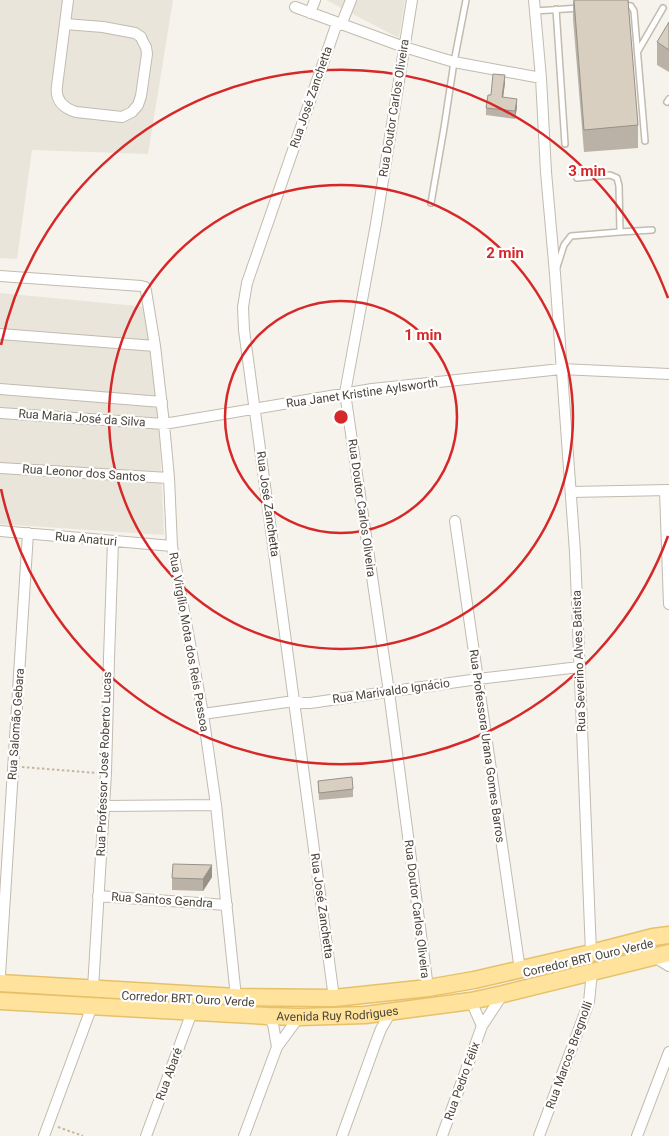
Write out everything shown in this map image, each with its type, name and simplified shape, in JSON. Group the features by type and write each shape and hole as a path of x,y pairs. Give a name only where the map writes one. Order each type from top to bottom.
{"main road":[{"name":"Avenida Ruy Rodrigues","path":"0,983 93,988 238,1005 268,1016 297,1013 391,1012 471,1001 503,994 653,937 664,948"},
{"name":"Avenida Ruy Rodrigues","path":"0,1001 192,1012 238,1005 431,994 474,980 520,970 591,961 664,948"}],"street":[{"path":"65,24 103,27 135,33 141,37 147,54 141,96 138,105 132,112 122,117 76,112 62,105 58,98 56,92 68,0"},
{"path":"310,13 315,0"},
{"name":"Rua José Zanchetta","path":"342,1000 294,701 244,330 243,308 247,283 339,24 351,0"},
{"name":"Rua Doutor Carlos Oliveira","path":"412,0 376,224 345,393 431,994"},
{"name":"Rua Severino Alves Batista","path":"534,0 575,552 591,961"},
{"path":"295,8 404,48 454,62 540,78"},
{"name":"Rua Virgílio Mota dos Reis Pessoa","path":"0,276 141,286 146,291 162,402 169,478 172,546 203,714 216,805 238,1005"},
{"path":"0,334 155,346"},
{"name":"Rua Janet Kristine Aylsworth","path":"164,424 345,393 562,369 669,374"},
{"path":"0,389 162,402"},
{"name":"Rua Maria José da Silva","path":"0,413 164,424"},
{"name":"Rua Leonor dos Santos","path":"0,468 169,478"},
{"path":"570,492 667,490 669,604"},
{"name":"Rua Professora Urana Gomes Barros","path":"455,522 520,970"},
{"name":"Rua Anaturi","path":"0,531 172,546"},
{"name":"Rua Salomão Gebara","path":"0,975 28,533"},
{"name":"Rua Professor José Roberto Lucas","path":"93,988 105,806 113,541"},
{"name":"Rua Marivaldo Ignácio","path":"203,714 294,701 310,703 478,678 579,667"},
{"path":"105,806 216,805"},
{"name":"Rua Santos Gendra","path":"98,896 227,905"},
{"path":"664,948 669,966"},
{"name":"Rua Marcos Bregnolli","path":"539,1136 589,1002 591,961"},
{"name":"Rua Pedro Félix","path":"442,1136 482,1026 503,994"},
{"name":"Rua Pedro Félix","path":"471,1001 482,1026"},
{"path":"44,1136 92,1006"},
{"path":"366,1011 372,1022 376,1042"},
{"name":"Rua Abaré","path":"146,1136 192,1012"},
{"path":"342,1136 376,1042 391,1012"},
{"path":"244,1136 278,1047 297,1013"},
{"path":"268,1016 273,1024 278,1047"},
{"path":"637,1136 669,1052"}],"lane":[{"path":"431,203 466,0"},
{"path":"615,5 631,6 634,11 645,141"},
{"path":"535,11 586,7"},
{"path":"638,52 663,8"},
{"path":"556,9 565,144"},
{"path":"577,178 610,175 617,178 620,232"},
{"path":"555,274 564,245 571,236 652,230"},
{"name":"Corredor BRT Ouro Verde","path":"366,1011 431,994 591,961 653,942 669,940"},
{"name":"Corredor BRT Ouro Verde","path":"664,948 669,947"},
{"name":"Corredor BRT Ouro Verde","path":"0,988 238,1005 297,1013"},
{"name":"Corredor BRT Ouro Verde","path":"0,996 238,1005"}],"path":[{"path":"13,767 106,773"},
{"path":"48,1124 83,1136"}],"shaded area":[{"path":"0,0 173,0 148,154 32,150 17,259 0,258"},
{"path":"326,0 405,0 399,38"},
{"path":"0,293 147,307 157,374 164,535 0,524"}],"building":[{"path":"574,0 628,0 638,125 584,130"},
{"path":"669,22 669,50 657,42"},
{"path":"493,74 505,75 502,97 517,99 515,111 486,108 488,95 491,95"},
{"path":"352,777 353,789 319,793 318,781"},
{"path":"173,864 212,865 203,879 172,878"}]}
